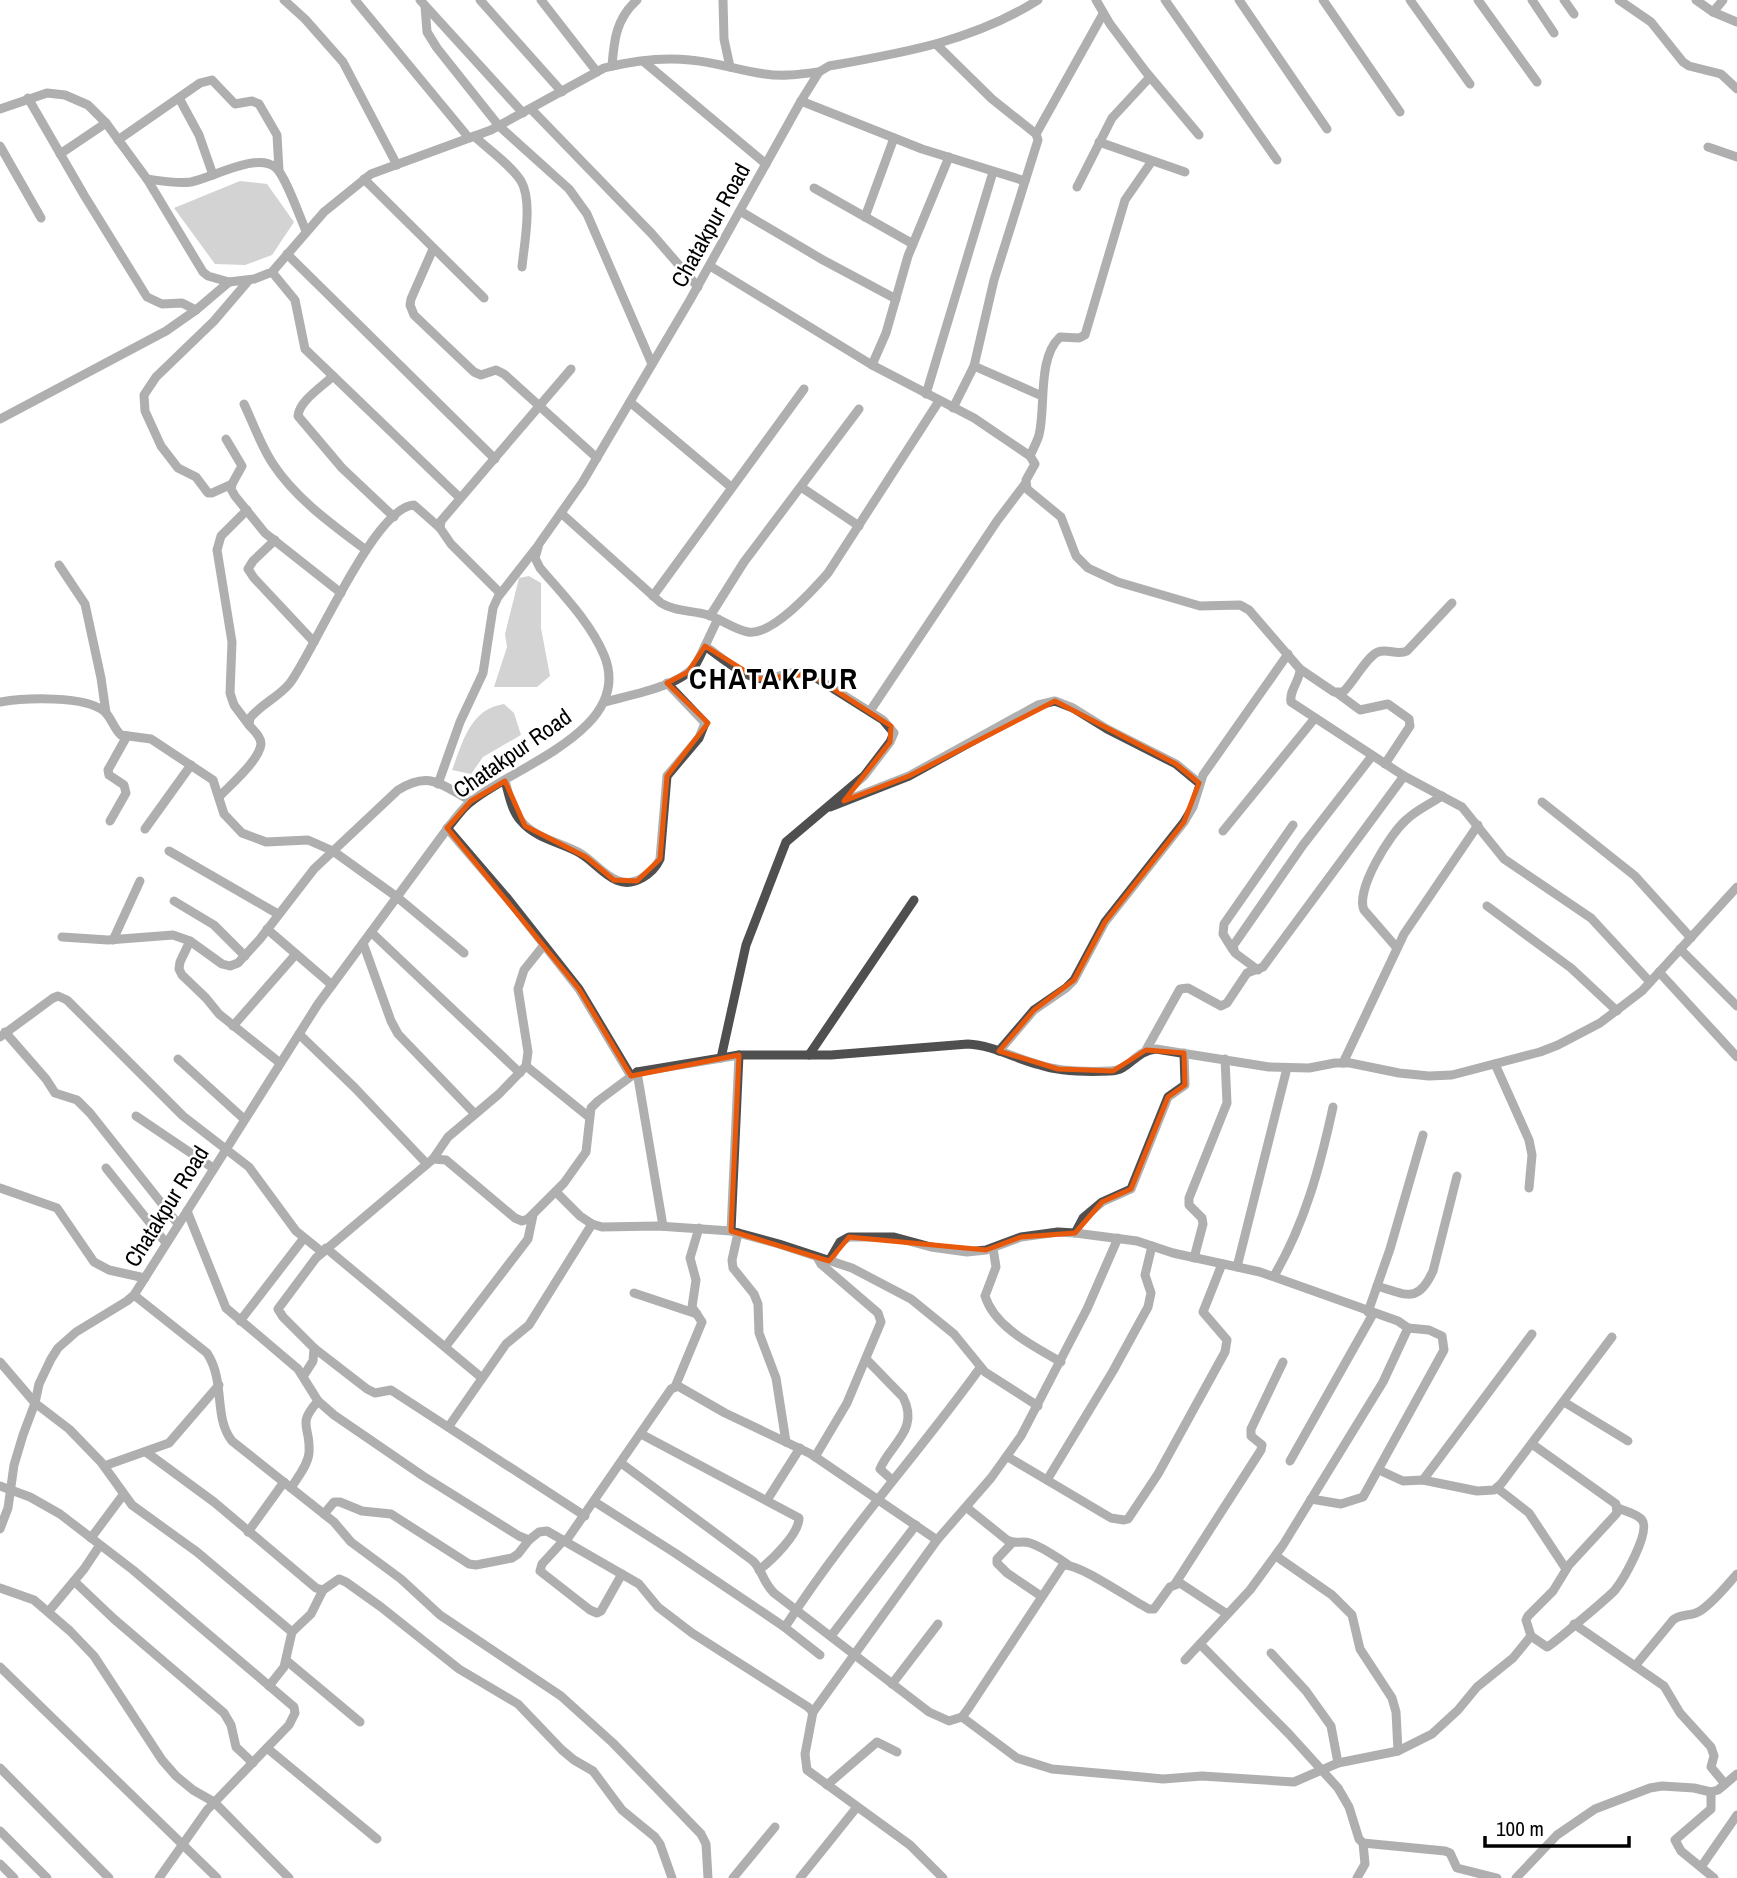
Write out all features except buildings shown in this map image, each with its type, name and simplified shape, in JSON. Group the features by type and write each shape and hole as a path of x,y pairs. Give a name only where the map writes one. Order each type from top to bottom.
{"street":[{"path":"284,0 334,49 343,62 397,164"},
{"path":"355,0 471,137 516,175 526,192 522,267"},
{"path":"480,0 562,92"},
{"path":"541,0 597,72"},
{"path":"612,66 617,27 628,8 637,0"},
{"path":"723,0 724,39 730,67"},
{"path":"0,109 47,93 65,95 88,105 106,124 147,179 203,272 229,282 249,280 272,272 324,212 379,170 499,126 612,66 687,59 766,74 788,76 819,72 829,66 937,45 1013,16 1036,0"},
{"path":"1096,0 1103,14 1150,77 1199,135"},
{"path":"1165,0 1277,160"},
{"path":"1240,0 1327,129"},
{"path":"1324,0 1400,111"},
{"path":"1410,0 1470,84"},
{"path":"1478,0 1537,82"},
{"path":"1532,0 1554,33"},
{"path":"1564,0 1574,14"},
{"path":"1619,0 1651,22 1683,62 1721,74 1737,89"},
{"path":"1696,0 1713,12 1736,20"},
{"path":"1713,12 1723,0"},
{"path":"423,3 527,111 652,234 698,287"},
{"path":"423,3 427,32 499,126 569,189 587,214 652,364"},
{"path":"1036,134 1103,14"},
{"path":"937,45 992,99 1036,134 1038,140 994,280 974,366 953,408"},
{"path":"643,61 766,164"},
{"name":"Chatakpur Road","path":"500,593 539,544 597,458 698,287 819,72"},
{"path":"1077,187 1118,110 1150,77"},
{"path":"118,140 200,83 212,80 235,104 256,101 277,135 279,171"},
{"path":"28,98 147,297 162,304 183,303 197,310"},
{"path":"179,98 199,135 213,175"},
{"path":"801,101 894,138 1025,181"},
{"path":"60,154 106,124"},
{"path":"865,217 894,138"},
{"path":"1099,142 1185,172"},
{"path":"0,146 41,218"},
{"path":"1708,147 1737,157"},
{"path":"872,365 886,333 913,244 949,157"},
{"path":"147,179 185,183 257,161 272,164 279,171 306,231"},
{"path":"1030,456 1039,434 1044,379 1057,340 1060,337 1079,338 1085,335 1125,200 1152,161"},
{"path":"926,394 993,172"},
{"path":"364,179 484,298"},
{"path":"814,188 913,244"},
{"path":"740,211 896,299"},
{"path":"433,249 411,299 411,310 474,372 481,375 500,371 597,458"},
{"path":"287,254 495,459"},
{"path":"709,266 872,365 990,428 1030,456 1035,464 1025,485 996,522 870,711"},
{"path":"272,272 295,300 305,349 460,498"},
{"path":"232,484 212,493 208,492 196,477 178,468 161,446 149,422 144,395 156,377 214,321 249,280"},
{"path":"0,419 166,331 197,310 229,282"},
{"path":"974,366 1042,396"},
{"path":"440,528 444,515 571,369"},
{"path":"333,376 303,404 298,410 298,416 342,468 394,517"},
{"path":"653,596 804,389"},
{"path":"561,513 671,609 714,617 748,632 757,632 767,628 817,586 939,401"},
{"path":"630,402 731,487"},
{"path":"244,404 272,463 297,492 366,550"},
{"path":"605,702 667,683 688,672 695,665 705,646 714,617 744,562 859,409"},
{"path":"226,439 242,466 232,484 231,489 235,496 275,540 341,593"},
{"path":"1025,485 1061,517 1076,556 1088,568 1118,582 1200,606 1240,605 1249,610 1300,669 1360,710 1388,704 1409,719 1410,726 1385,764"},
{"path":"801,486 859,526"},
{"path":"249,725 255,713 291,682 366,550 394,517 409,505 414,505 440,528 451,544 500,593 493,608 483,673 460,722 438,784"},
{"path":"219,797 250,765 261,744 260,738 234,705 230,693 232,642 217,550 225,530 247,510"},
{"path":"275,540 248,569 314,642"},
{"path":"539,544 535,558 540,568 590,629 605,657 609,687 605,702"},
{"path":"59,565 85,604 106,713 117,732 148,738 213,780 221,808 228,821 248,836 266,842 308,840 333,851 397,897 464,953"},
{"path":"1337,693 1347,689 1375,653 1384,651 1399,654 1407,651 1452,603"},
{"path":"705,646 758,679 790,671 810,674 870,711 891,726 894,733 864,776 786,842 746,945 721,1058"},
{"path":"999,1051 1026,1017 1074,980 1105,922 1184,822 1193,807 1199,783 1288,654"},
{"path":"1300,669 1300,677 1290,699 1296,706 1404,776 1462,807 1504,859 1591,918 1650,982"},
{"path":"505,781 518,818 537,834 577,852 620,883 630,883 647,875 657,868 660,859 667,776 699,738 705,723 667,683"},
{"path":"0,702 38,698 92,705 106,713"},
{"path":"822,810 909,776 1047,702 1055,701 1073,708 1107,729 1176,764 1199,783"},
{"name":"Chatakpur Road","path":"0,1529 8,1508 14,1465 45,1369 58,1348 76,1332 134,1295 299,1034 447,828 471,801 544,758 596,717 605,702"},
{"path":"1223,831 1315,718"},
{"path":"110,821 126,793 124,785 109,775 108,770 127,736"},
{"path":"1233,950 1236,941 1303,845 1372,756"},
{"path":"145,829 191,765"},
{"path":"299,1034 430,1161 446,1160 522,1221 533,1215 556,1192 586,1152 591,1108 634,1074 739,1055 889,1052 968,1044 1058,1069 1123,1069 1146,1050 1180,989 1188,988 1221,1006 1227,1003 1247,973 1258,970 1267,963 1404,776"},
{"path":"62,937 113,940 173,935 190,941 222,964 230,966 245,956 314,869 398,790 420,779 429,780 471,801"},
{"path":"1397,948 1364,910 1361,905 1362,891 1399,827 1411,815 1442,796"},
{"path":"1542,802 1636,876 1690,938"},
{"path":"1258,970 1233,950 1223,934 1224,924 1293,825"},
{"path":"1343,1063 1397,948 1435,886 1478,825"},
{"path":"447,828 579,989 634,1074 663,1226"},
{"path":"169,851 278,914"},
{"path":"113,940 140,881"},
{"path":"1146,1050 1156,1049 1287,1068 1343,1063 1429,1076 1452,1075 1495,1064 1558,1045 1617,1011 1650,982 1737,887"},
{"path":"809,1055 914,900"},
{"path":"174,901 214,925 245,956"},
{"path":"1487,906 1571,968 1617,1011"},
{"path":"267,929 332,985"},
{"path":"371,932 523,1070 589,1117"},
{"path":"190,941 180,962 181,975 219,1014 280,1063"},
{"path":"363,943 398,1034 475,1114"},
{"path":"544,945 524,970 518,989 528,1052 523,1070 448,1137 430,1161 324,1250 306,1269 278,1309 314,1348 367,1389 374,1393 391,1390 584,1516"},
{"path":"1680,949 1737,1006"},
{"path":"233,1026 296,954"},
{"path":"1659,972 1737,1058"},
{"path":"178,1224 90,1114 77,1100 55,1093 46,1079 3,1034 53,998 63,997 183,1116 251,1169 296,1231 446,1346 482,1378"},
{"path":"1075,1233 1083,1219 1102,1202 1131,1189 1168,1097 1185,1085 1184,1053"},
{"path":"739,1055 733,1268 754,1294 758,1304 759,1333 776,1378 786,1442"},
{"path":"178,1059 244,1119"},
{"path":"1194,1258 1203,1224 1202,1218 1189,1205 1189,1198 1227,1102 1225,1059"},
{"path":"1495,1064 1529,1140 1532,1156 1529,1188"},
{"path":"1237,1267 1287,1068"},
{"path":"1274,1276 1295,1238 1310,1201 1333,1107"},
{"path":"135,1116 213,1168"},
{"path":"1290,1461 1370,1313 1423,1135"},
{"path":"107,1168 166,1243"},
{"path":"1377,1286 1410,1296 1421,1292 1433,1271 1457,1176"},
{"path":"0,1188 57,1208 101,1268 145,1278"},
{"path":"556,1192 572,1210 592,1224 602,1227 663,1226 734,1232 863,1273 911,1299 954,1334 980,1368 1038,1406"},
{"path":"187,1210 226,1308 304,1375 318,1401 423,1476 529,1540"},
{"path":"446,1346 528,1239 533,1215"},
{"path":"449,1426 512,1338 529,1325 592,1224"},
{"path":"622,1574 606,1606 594,1613 540,1571 542,1564 565,1541 595,1502 675,1387 702,1322 692,1307 696,1280 690,1258 699,1228"},
{"path":"829,1261 840,1242 849,1237 894,1237 931,1247 967,1251 993,1248 1021,1237 1058,1231 1118,1238 1274,1276 1398,1321 1408,1328 1429,1330 1442,1336 1444,1350 1363,1497 1340,1504 1311,1499"},
{"path":"240,1321 304,1238"},
{"path":"943,1878 910,1845 807,1770 805,1765 813,1712 937,1540 1008,1457 1038,1406 1087,1309 1118,1238"},
{"path":"1047,1480 1148,1307 1151,1293 1144,1275 1152,1246"},
{"path":"993,1248 996,1267 985,1296 992,1311 1030,1344 1060,1362"},
{"path":"816,1457 847,1403 881,1322 878,1313 830,1272 817,1257"},
{"path":"1008,1457 1111,1518 1124,1520 1132,1514 1158,1474 1224,1352 1227,1340 1203,1312 1222,1264"},
{"path":"634,1293 699,1315"},
{"path":"134,1295 207,1353 213,1363 219,1385 221,1409 228,1436 324,1514 351,1542 401,1579 440,1615 561,1696 613,1744 701,1834 706,1844 708,1878"},
{"path":"1185,1660 1250,1590 1276,1556 1383,1382 1408,1328"},
{"path":"1423,1480 1532,1334"},
{"path":"1379,1470 1403,1481 1423,1480 1477,1491 1494,1490 1612,1337"},
{"path":"304,1375 313,1361 314,1348"},
{"path":"866,1359 907,1404 906,1430 880,1469 892,1480"},
{"path":"0,1362 35,1403 69,1429 104,1466 132,1505 197,1552 292,1632"},
{"path":"965,1507 1012,1543 1028,1542 1149,1609 1154,1609 1175,1584 1261,1450 1262,1445 1251,1436 1251,1429 1283,1362"},
{"path":"783,1626 980,1368"},
{"path":"104,1466 169,1443 219,1385"},
{"path":"675,1387 816,1457 937,1540"},
{"path":"248,1532 307,1459 305,1420 318,1401"},
{"path":"1564,1402 1628,1440"},
{"path":"641,1434 796,1515 800,1521 776,1556 759,1570"},
{"path":"1532,1444 1618,1508 1642,1520 1644,1532 1639,1548 1612,1594 1547,1647 1531,1636 1526,1620 1528,1616 1553,1591 1566,1569 1613,1518 1618,1508"},
{"path":"766,1500 800,1448"},
{"path":"146,1452 214,1502 311,1585 323,1590"},
{"path":"621,1464 754,1561 765,1585 853,1654 929,1712 949,1721 962,1717 1059,1568 1067,1564"},
{"path":"0,1486 42,1502 134,1570 290,1702 295,1713 289,1725 214,1802 160,1877"},
{"path":"1497,1488 1529,1513 1566,1569"},
{"path":"91,1538 123,1495"},
{"path":"324,1514 334,1502 362,1511 391,1514 461,1560 477,1565 512,1558 543,1530 639,1584 658,1606 692,1633 813,1712"},
{"path":"595,1502 783,1626 820,1655"},
{"path":"831,1636 916,1525"},
{"path":"1012,1543 997,1559 997,1563 1041,1596"},
{"path":"49,1611 100,1545"},
{"path":"1276,1556 1332,1595 1352,1615 1360,1648 1392,1698 1396,1712 1398,1751"},
{"path":"1635,1666 1674,1620 1704,1608 1737,1574"},
{"path":"269,1686 287,1661 292,1632 311,1614 323,1590 340,1579 346,1581 459,1669 518,1704 573,1760 593,1771 627,1816 655,1836 672,1878"},
{"path":"74,1581 114,1619 224,1713 231,1725 236,1747 253,1763"},
{"path":"1175,1584 1184,1585 1227,1615"},
{"path":"0,1588 34,1600 49,1611 94,1656 162,1760 193,1790 214,1802 289,1878"},
{"path":"892,1684 938,1624"},
{"path":"1574,1624 1664,1686 1680,1713 1707,1740 1714,1756 1711,1767 1725,1784"},
{"path":"962,1717 1017,1758 1052,1769 1163,1779 1235,1777 1286,1783 1338,1763 1398,1751 1432,1734 1449,1720 1477,1687 1513,1658 1531,1636"},
{"path":"1200,1644 1289,1734 1344,1796 1359,1839 1363,1843 1365,1864 1356,1878"},
{"path":"1271,1653 1306,1691 1331,1726 1338,1763"},
{"path":"287,1661 360,1722"},
{"path":"0,1667 217,1878"},
{"path":"827,1785 877,1742 897,1752"},
{"path":"267,1748 377,1839"},
{"path":"0,1768 109,1878"},
{"path":"1516,1878 1557,1835 1575,1821 1608,1804 1639,1791 1662,1786 1711,1792 1737,1774"},
{"path":"1711,1792 1712,1809 1675,1840 1681,1851 1714,1878"},
{"path":"800,1878 857,1807"},
{"path":"1701,1867 1737,1815"},
{"path":"733,1878 775,1827"},
{"path":"0,1831 47,1878"},
{"path":"1363,1843 1445,1851 1450,1853 1457,1868 1497,1878"},
{"path":"0,1864 14,1878"}],"highlighted area":[{"path":"705,646 758,679 810,674 891,726 890,742 844,801 909,776 1055,701 1176,764 1199,783 1184,822 1105,922 1074,980 1034,1010 999,1051 1058,1069 1113,1071 1146,1050 1184,1053 1185,1085 1168,1097 1131,1189 1102,1202 1075,1233 1021,1237 986,1250 849,1237 829,1261 731,1231 739,1055 631,1076 579,989 447,828 471,801 505,781 525,826 586,857 614,880 637,881 660,859 667,776 708,723 667,683 688,672"}],"shaded area":[{"path":"240,181 267,184 294,222 272,255 245,265 215,264 174,208"},
{"path":"529,576 541,583 541,628 550,676 537,687 494,687 507,647 505,634 519,578"},
{"path":"504,704 514,713 521,735 483,757 471,774 452,770 469,728 483,712"}],"district":[{"name":"CHATAKPUR","path":"774,678"}]}
